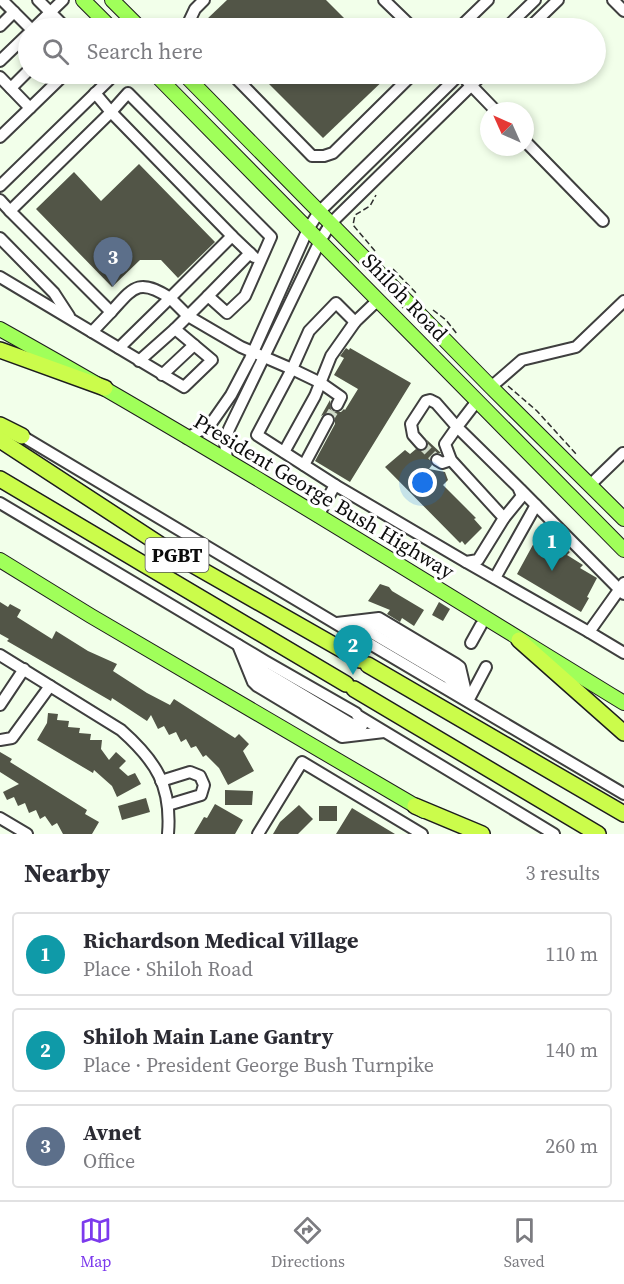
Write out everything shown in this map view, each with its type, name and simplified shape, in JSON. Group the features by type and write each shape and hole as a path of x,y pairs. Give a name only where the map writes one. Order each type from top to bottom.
{"highway":[{"path":"0,350 105,388"},
{"path":"0,425 22,436"},
{"name":"PGBT","path":"0,440 179,557 624,814"},
{"name":"PGBT","path":"0,479 598,834"},
{"path":"519,640 624,733"},
{"path":"416,806 482,834"}],"main road":[{"path":"83,0 101,18"},
{"path":"112,0 130,18"},
{"name":"Shiloh Road","path":"165,84 624,550"},
{"name":"Shiloh Road","path":"194,84 319,212 496,383 624,519"},
{"name":"President George Bush Highway","path":"0,329 226,460 624,703"},
{"path":"477,401 496,383"},
{"path":"0,560 462,834"}],"street":[{"path":"2,0 21,18"},
{"path":"38,0 56,18"},
{"path":"43,18 63,0"},
{"path":"191,18 195,9 204,0"},
{"path":"384,0 403,18"},
{"path":"469,18 488,0"},
{"path":"516,18 535,0"},
{"path":"539,18 558,0"},
{"path":"613,0 624,12"},
{"path":"0,26 14,12"},
{"path":"0,61 18,44"},
{"path":"0,76 30,108"},
{"path":"11,88 18,81"},
{"path":"0,136 55,84"},
{"path":"0,186 104,84"},
{"path":"242,84 312,156 333,153 403,84"},
{"path":"187,438 210,425 231,395 308,229 319,212 450,84"},
{"path":"226,460 225,442 229,429 320,241 331,223 471,85 487,102"},
{"path":"95,93 232,236 260,262"},
{"path":"10,211 128,93 271,237 245,296 227,313 208,296"},
{"path":"534,150 603,221"},
{"path":"0,200 111,312"},
{"path":"119,348 232,236"},
{"path":"0,238 54,293 70,319"},
{"path":"139,361 175,329 250,253"},
{"path":"0,277 184,387 212,360 175,329"},
{"path":"92,332 132,290 137,287 147,287 170,298 188,316 251,353 264,356 321,383 341,397 337,405"},
{"path":"285,452 321,383 332,356 356,322 378,300"},
{"path":"496,383 522,360 576,347 624,301"},
{"path":"356,322 336,303 309,331 257,435 466,562 624,653"},
{"path":"162,375 194,345"},
{"path":"421,444 413,435 411,424 426,401 430,400 436,403 457,427 622,588 589,632"},
{"path":"477,401 445,444 451,460 504,518"},
{"path":"304,465 328,420"},
{"path":"22,436 624,794"},
{"path":"590,485 623,453"},
{"path":"438,460 442,463 451,460"},
{"path":"318,516 335,484"},
{"path":"466,562 478,560 504,518 522,496 518,487"},
{"path":"0,503 356,713 357,716 554,834"},
{"path":"495,578 536,505"},
{"path":"337,623 379,618 447,658 460,668 468,701"},
{"path":"337,623 370,632 448,678 468,701"},
{"path":"471,643 481,625"},
{"path":"238,645 265,672 350,723 384,732"},
{"path":"238,645 253,682 257,686 332,731 342,736 384,732"},
{"path":"0,655 121,730 134,741 149,759 166,789 170,813 168,834"},
{"path":"468,701 486,667"},
{"path":"0,705 24,669"},
{"path":"0,740 12,738 50,686"},
{"path":"258,834 302,762 422,834"},
{"path":"162,781 190,772 200,777 204,785 201,795 168,805"},
{"path":"0,818 27,834"}],"path":[{"path":"377,254 352,225 355,215 370,206 378,190"},
{"path":"386,264 400,275 418,295"},
{"path":"433,310 446,320 460,339"},
{"path":"496,383 537,411 584,462"}],"building":[{"path":"227,0 326,0 344,18 208,18"},
{"path":"269,84 380,84 323,138"},
{"path":"139,164 215,242 178,278 161,260 140,260 112,287 36,209 74,172 101,201"},
{"path":"346,348 349,350 350,348 411,383 350,482 315,461 335,424 332,414 327,413 321,416 330,400 331,410 341,412 345,410 358,389 334,375 344,358 340,356"},
{"path":"427,440 441,453 431,456 432,465 429,469 445,472 448,480 443,485 476,518 474,519 482,528 465,545 462,541 460,543 385,467 405,450 410,454 416,449 425,450 428,446"},
{"path":"541,530 557,539 555,543 570,552 567,555 583,565 580,568 597,578 581,612 517,574"},
{"path":"380,584 389,587 424,610 414,626 402,618 400,622 387,614 390,610 368,601"},
{"path":"0,602 8,607 10,604 21,610 17,617 52,639 56,631 88,651 117,664 113,671 147,693 170,705 174,699 235,738 239,734 249,744 243,751 254,771 228,785 219,768 206,755 203,757 196,746 191,748 186,739 181,742 176,732 169,735 164,726 158,729 151,715 147,721 112,698 111,701 7,641 9,639 0,634"},
{"path":"439,602 450,609 443,621 432,615"},
{"path":"48,713 58,714 57,720 69,721 68,727 80,728 79,733 91,734 90,740 102,740 101,749 109,760 116,752 126,761 119,768 128,776 135,773 141,784 117,797 112,786 94,770 93,773 37,740 47,723"},
{"path":"0,752 12,759 10,762 87,810 85,814 99,822 92,834 63,834 57,823 52,826 45,816 40,819 36,810 29,813 25,803 18,806 14,797 7,800 3,792 19,784 0,772"},
{"path":"225,790 253,791 252,805 225,805"},
{"path":"146,798 150,812 122,820 118,806"},
{"path":"215,804 243,820 235,834 194,834 204,817 207,818"},
{"path":"299,805 313,819 298,834 273,834 280,822"},
{"path":"319,806 337,806 337,821 319,821"},
{"path":"352,808 385,828 395,834 336,834"}],"tunnel":[{"path":"328,420 337,405"},
{"path":"421,444 437,460"}],"place":[{"name":"Avnet","path":"113,287"},
{"name":"Richardson Medical Village","path":"552,571"},
{"name":"Shiloh Main Lane Gantry","path":"353,675"}]}
